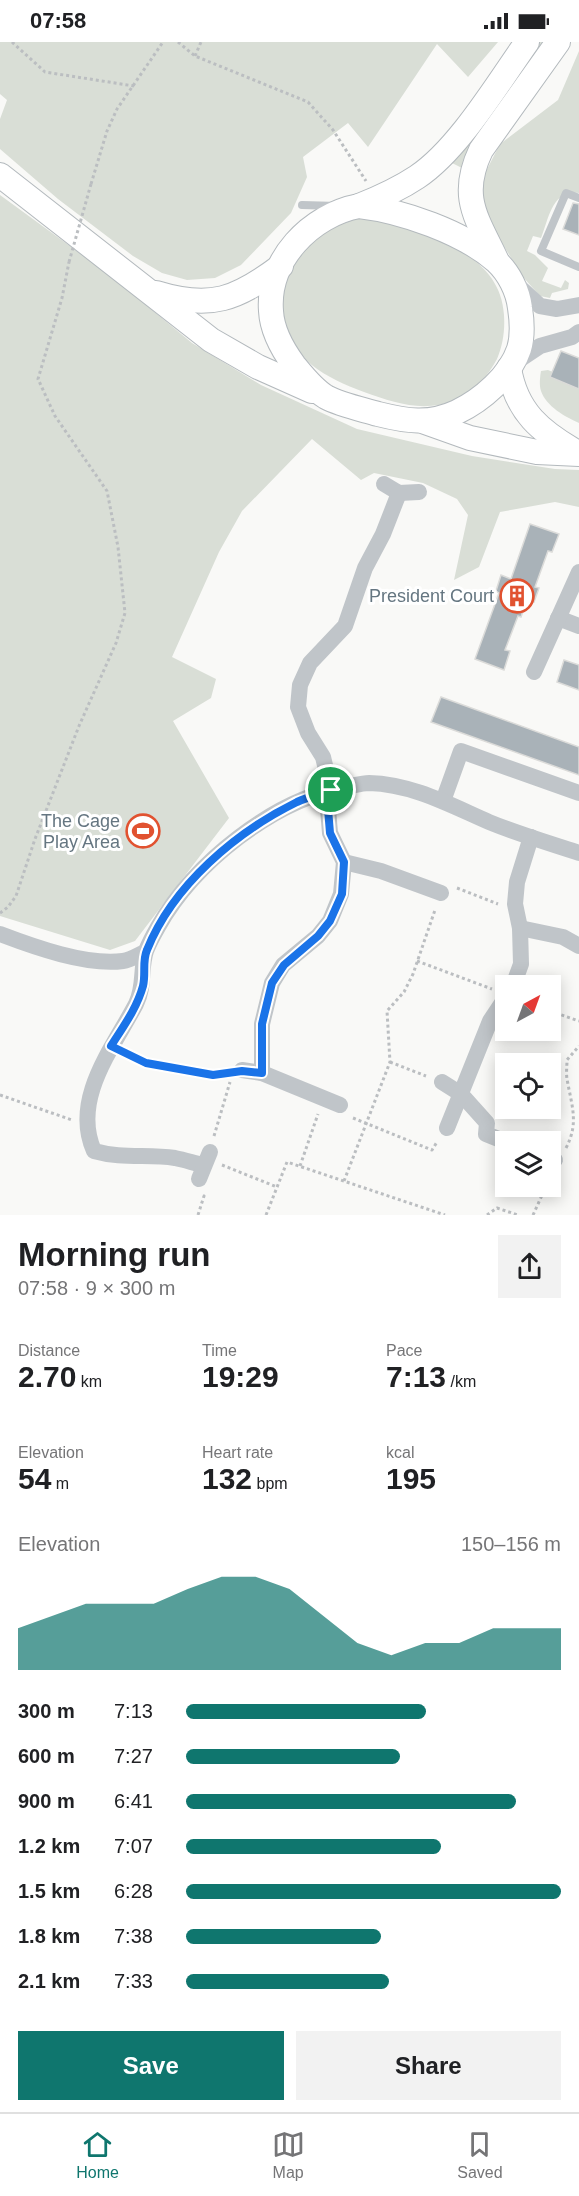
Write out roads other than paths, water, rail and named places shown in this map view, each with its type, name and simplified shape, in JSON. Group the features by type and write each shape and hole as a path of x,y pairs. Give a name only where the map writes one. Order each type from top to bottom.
{"street":[{"path":"326,396 305,379 289,358 277,336 271,312 272,291 281,266 293,244 311,227 330,215 396,190 433,165 458,138 527,42"},
{"path":"558,42 481,150 470,181 474,213 519,299 522,324 519,348 510,367 512,383 518,400 526,413 543,430 579,453"},
{"path":"0,175 145,290 211,339 258,367 355,408 404,421 425,422 446,417 479,399 510,367 528,353 540,346 577,336"},
{"path":"354,207 401,214 461,237 480,248 540,306 557,309 579,304"},
{"path":"145,290 180,301 210,302 238,293 258,283 281,266"},
{"path":"425,422 470,438 537,452 579,453"},
{"path":"384,484 399,493 419,492"},
{"path":"262,1073 262,1024 272,983 284,965 318,936 330,921 342,894 344,862 330,833 328,809 331,790 322,757 308,733 298,707 300,685 310,663 345,626 365,568 383,534 399,493"},
{"path":"534,672 579,572"},
{"path":"558,618 579,626"},
{"path":"443,801 461,751 579,793"},
{"path":"205,1164 175,1158 114,1156 94,1151 88,1137 88,1110 94,1083 111,1046 137,1002 143,984 145,952 175,901 222,853 269,817 299,801 331,790 368,783 417,791 491,823 579,853"},
{"path":"517,975 521,964 517,882 531,837"},
{"path":"344,862 381,871 441,893"},
{"path":"518,920 579,946"},
{"path":"0,934 81,959 104,962 126,960 145,952"},
{"path":"447,1128 495,1008"},
{"path":"242,1071 262,1073 340,1105"},
{"path":"442,1082 461,1094 487,1123 486,1134 495,1138"}],"lane":[{"path":"579,198 566,193 542,251 579,267"},
{"path":"302,205 331,204 354,207"}],"place":[{"name":"President Court","path":"517,596"},
{"name":"The Cage Play Area","path":"143,831"}]}
